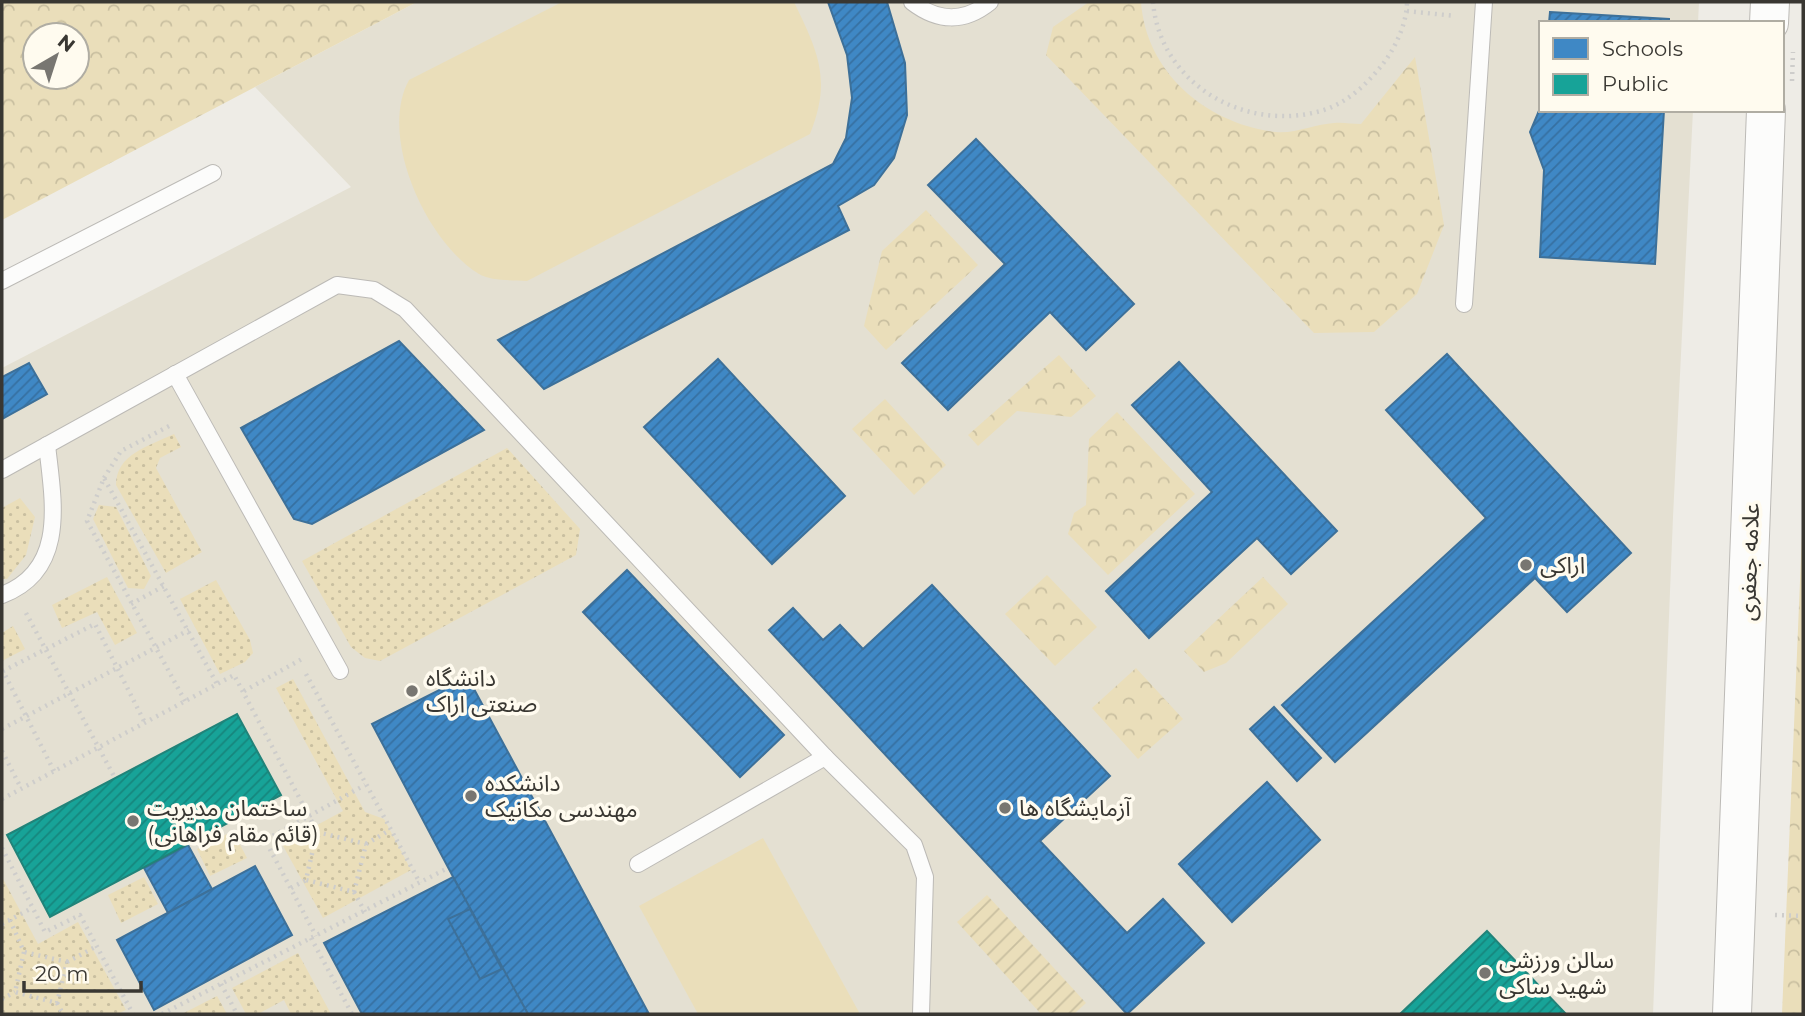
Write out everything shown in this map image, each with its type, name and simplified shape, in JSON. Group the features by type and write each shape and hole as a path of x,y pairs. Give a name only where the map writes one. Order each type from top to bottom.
{"street":[{"path":"1769,21 1770,2"},
{"name":"علامه جعفری","path":"1732,1014 1766,112"}],"lane":[{"path":"912,2 933,16 955,19 990,2"},
{"path":"1464,303 1484,2"},
{"path":"2,281 213,173"},
{"path":"2,470 337,285 374,290 405,309 825,757 914,845 925,877 921,1014"},
{"path":"175,374 340,671"},
{"path":"8,593 37,572 53,535 47,444"},
{"path":"638,864 825,757"}],"path":[{"path":"1153,2 1154,19 1170,57 1199,90 1239,111 1282,118 1326,109 1364,87 1392,52 1407,11 1407,2"},
{"path":"1407,11 1483,19"},
{"path":"179,421 121,451 104,478 87,521 185,701"},
{"path":"104,478 217,684"},
{"path":"131,604 164,586"},
{"path":"8,593 46,649 115,778"},
{"path":"54,771 3,671 95,624 145,723"},
{"path":"2,729 189,630"},
{"path":"244,691 326,646"},
{"path":"299,661 420,883"},
{"path":"2,799 234,675 317,832 306,880"},
{"path":"2,751 21,788"},
{"path":"352,1014 265,840 365,785"},
{"path":"317,832 366,844 390,830"},
{"path":"365,912 354,892 366,844"},
{"path":"2,848 45,932 80,915 133,1014"},
{"path":"162,1014 448,868"},
{"path":"291,888 306,880 354,892"},
{"path":"2,924 33,908"},
{"path":"9,920 24,952 15,992"},
{"path":"24,952 68,962 97,946"},
{"path":"63,1014 57,1003 68,962"},
{"path":"221,984 237,1014"},
{"path":"2,999 15,992 57,1003"}],"shaded area":[{"path":"417,2 1699,2 1698,21 1539,21 1539,112 1693,112 1653,1014 2,1014 2,368 351,187 255,87"}],"green space":[{"path":"2,2 417,2 2,220"},
{"path":"562,2 794,2 810,36 819,66 821,81 817,115 810,134 527,281 489,278 479,274 460,259 441,238 425,213 412,186 404,158 399,129 401,103 409,80"},
{"path":"1089,2 1141,2 1145,28 1154,51 1184,91 1226,118 1276,132 1290,132 1334,123 1361,124 1415,57 1444,225 1417,294 1374,332 1314,333 1046,55 1053,27"},
{"path":"926,210 978,265 886,350 864,326 882,251"},
{"path":"1059,355 1096,396 1071,417 1017,411 978,446 968,435"},
{"path":"885,399 946,465 914,495 852,429"},
{"path":"1117,412 1195,494 1108,575 1068,534 1074,513 1086,505 1089,439"},
{"path":"174,434 181,447 160,458 156,468 202,552 166,573 116,485 117,474 128,458"},
{"path":"507,448 580,529 576,555 380,661 365,658 351,647 302,561"},
{"path":"20,498 35,517 26,555 7,579 2,579 2,508"},
{"path":"99,505 116,507 151,576 144,589 128,588 93,519"},
{"path":"1803,509 1803,1014 1782,1014"},
{"path":"1047,575 1097,627 1055,666 1005,614"},
{"path":"107,577 137,633 115,645 97,612 62,628 52,605"},
{"path":"1263,577 1288,604 1226,663 1204,672 1184,651"},
{"path":"216,580 250,640 253,653 245,662 220,674 180,599"},
{"path":"13,626 25,649 2,661 2,633"},
{"path":"1136,668 1183,719 1138,759 1092,708"},
{"path":"293,679 365,812 384,819 411,870 323,918 282,844 343,811 276,688"},
{"path":"233,831 247,858 210,876 197,849"},
{"path":"763,838 860,1014 698,1014 639,906"},
{"path":"2,877 38,944 78,922 126,1010 117,1014 4,1014"},
{"path":"144,877 158,904 121,923 108,895"},
{"path":"987,895 1086,1003 1074,1014 1041,1014 957,922"},
{"path":"298,953 331,1014 291,1014 284,1000 258,1014 246,1014 232,988"},
{"path":"217,996 227,1014 182,1014"}],"building: Schools":[{"path":"828,2 887,2 905,63 907,115 894,158 874,185 838,206 849,230 544,389 498,340 833,164 846,138 852,98 847,55"},
{"path":"1550,12 1669,19 1669,21 1549,21"},
{"path":"1539,111 1664,112 1655,264 1540,257 1544,170 1530,132"},
{"path":"976,139 1134,304 1086,350 1050,312 948,410 902,363 1005,264 928,185"},
{"path":"399,341 484,430 312,524 294,519 241,428"},
{"name":"اراکی","path":"1447,354 1631,553 1567,612 1535,578 1335,762 1282,705 1486,518 1386,410"},
{"path":"718,359 845,496 772,564 644,427"},
{"path":"1179,362 1337,531 1291,574 1257,538 1149,638 1106,591 1212,492 1132,405"},
{"path":"29,363 47,394 2,419 2,377"},
{"path":"627,570 784,735 740,777 583,612"},
{"name":"آزمایشگاه ها","path":"932,585 1110,776 1040,841 1127,933 1163,899 1204,943 1127,1014 769,630 793,608 823,640 840,625 863,649"},
{"name":"دانشکده مهندسی مکانیک","path":"467,676 649,1014 528,1014 502,969 372,724"},
{"path":"1274,707 1321,758 1297,781 1250,729"},
{"path":"1267,782 1320,840 1232,922 1179,864"},
{"path":"188,845 212,889 168,913 144,868"},
{"path":"255,866 292,935 154,1010 117,940"},
{"path":"453,877 528,1014 362,1014 324,943"},
{"path":"470,909 502,969 480,979 448,919"}],"building: Public":[{"name":"ساختمان مدیریت (قائم مقام فراهانی)","path":"237,714 281,795 50,917 7,835"},
{"name":"سالن ورزشی شهید ساکی","path":"1487,931 1566,1014 1400,1014"}],"place":[{"name":"اراکی","path":"1526,565"},
{"name":"دانشگاه صنعتی اراک","path":"412,691"},
{"name":"دانشکده مهندسی مکانیک","path":"471,796"},
{"name":"آزمایشگاه ها","path":"1005,808"},
{"name":"ساختمان مدیریت (قائم مقام فراهانی)","path":"133,821"},
{"name":"سالن ورزشی شهید ساکی","path":"1485,973"}]}
